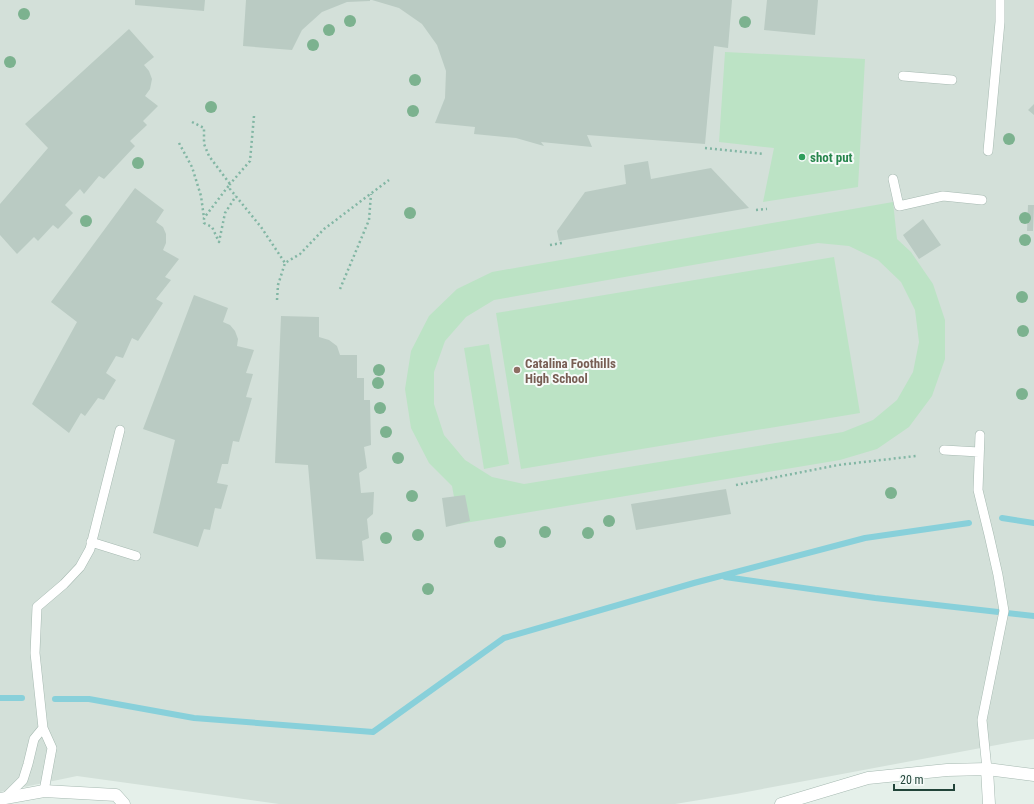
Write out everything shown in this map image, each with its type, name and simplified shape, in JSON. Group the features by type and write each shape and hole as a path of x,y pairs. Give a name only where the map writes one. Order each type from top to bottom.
{"street":[{"path":"781,804 868,778 947,770 987,769 1034,775"},
{"path":"987,769 989,804"},
{"path":"35,804 44,791"},
{"path":"3,798 44,791 116,796 124,804"}],"lane":[{"path":"988,151 1000,22 1000,0"},
{"path":"903,76 952,80"},
{"path":"893,179 899,206 943,196 982,200"},
{"path":"44,791 52,748 43,728 35,653 37,607 80,568 90,549 120,430"},
{"path":"980,435 978,490 998,575 1004,611 982,720 987,769"},
{"path":"944,450 979,452"},
{"path":"91,542 136,556"},
{"path":"3,798 23,780 34,739 43,728"}],"path":[{"path":"204,218 250,161 254,116"},
{"path":"192,122 204,128 204,144 209,156 230,184 230,189 260,227 285,263"},
{"path":"179,143 192,167 202,196 204,223 212,227 219,242 226,214 236,196"},
{"path":"705,148 764,154"},
{"path":"277,300 278,285 285,263 300,254 324,230 389,180"},
{"path":"340,289 369,220 371,194"},
{"path":"756,210 767,209"},
{"path":"550,245 562,243"},
{"path":"736,485 838,465 916,456"}],"shaded area":[{"name":"Catalina Foothills High School","path":"0,0 1034,0 1034,739 675,804 279,804 77,776 0,792"}],"green space":[{"path":"725,52 865,59 858,187 763,202 774,148 719,142"},
{"path":"893,202 897,239 911,252 933,284 945,320 945,359 932,396 909,427 877,449 840,460 459,524 452,486 429,463 411,428 405,389 411,351 429,316 457,289 492,272","holes":["818,243 849,246 878,260 901,282 915,310 919,342 913,372 897,400 873,420 843,432 524,484 492,477 465,460 444,435 434,404 434,372 445,341 466,317 494,300"]},
{"path":"834,257 860,413 521,469 496,313"},
{"path":"489,344 509,464 484,469 464,348"}],"building":[{"path":"135,0 205,0 204,11 135,5"},
{"path":"246,0 370,1 347,2 322,12 302,30 292,50 243,46"},
{"path":"372,0 732,0 728,48 714,46 705,144 587,135 592,147 541,142 544,146 516,138 474,134 475,127 435,123 445,98 446,71 437,45 422,24 399,8"},
{"path":"767,0 818,0 815,35 764,30"},
{"path":"129,29 154,57 144,65 149,71 152,79 150,89 145,96 158,106 143,121 147,125 130,141 135,146 104,179 99,176 84,194 80,189 65,205 73,213 58,229 53,225 38,241 34,237 17,254 0,235 0,204 48,148 25,124"},
{"path":"1034,104 1034,115 1028,110"},
{"path":"648,161 651,179 711,168 749,208 559,241 557,231 585,192 626,184 624,165"},
{"path":"135,188 164,210 156,222 163,227 166,234 166,243 163,250 179,259 165,277 171,280 156,299 163,303 138,341 132,338 123,358 116,356 106,373 116,380 104,400 98,398 85,416 81,413 69,433 32,404 77,322 51,302"},
{"path":"1028,205 1034,205 1033,231 1027,231"},
{"path":"923,219 941,245 919,259 903,235"},
{"path":"194,295 228,308 223,322 230,325 235,331 238,339 237,346 254,350 246,373 253,374 246,397 252,398 239,442 233,441 228,464 222,464 217,483 228,485 221,509 215,508 210,530 204,529 198,547 153,533 175,440 143,429"},
{"path":"281,316 319,317 319,337 329,340 337,346 340,355 357,355 357,378 364,378 364,400 370,400 371,445 364,447 367,468 359,473 361,493 374,492 373,514 367,519 369,538 362,541 364,561 316,559 308,465 275,463"},
{"path":"726,489 731,514 636,530 631,504"},
{"path":"465,495 470,521 446,527 442,498"}],"waterway":[{"path":"1002,518 1034,523"},
{"path":"55,699 89,699 194,718 373,732 504,638 694,583 865,538 969,523"},
{"path":"725,577 875,598 1034,616"},
{"path":"0,698 22,698"}],"place":[{"name":"shot put","path":"802,157"},
{"name":"Catalina Foothills High School","path":"517,370"}]}
